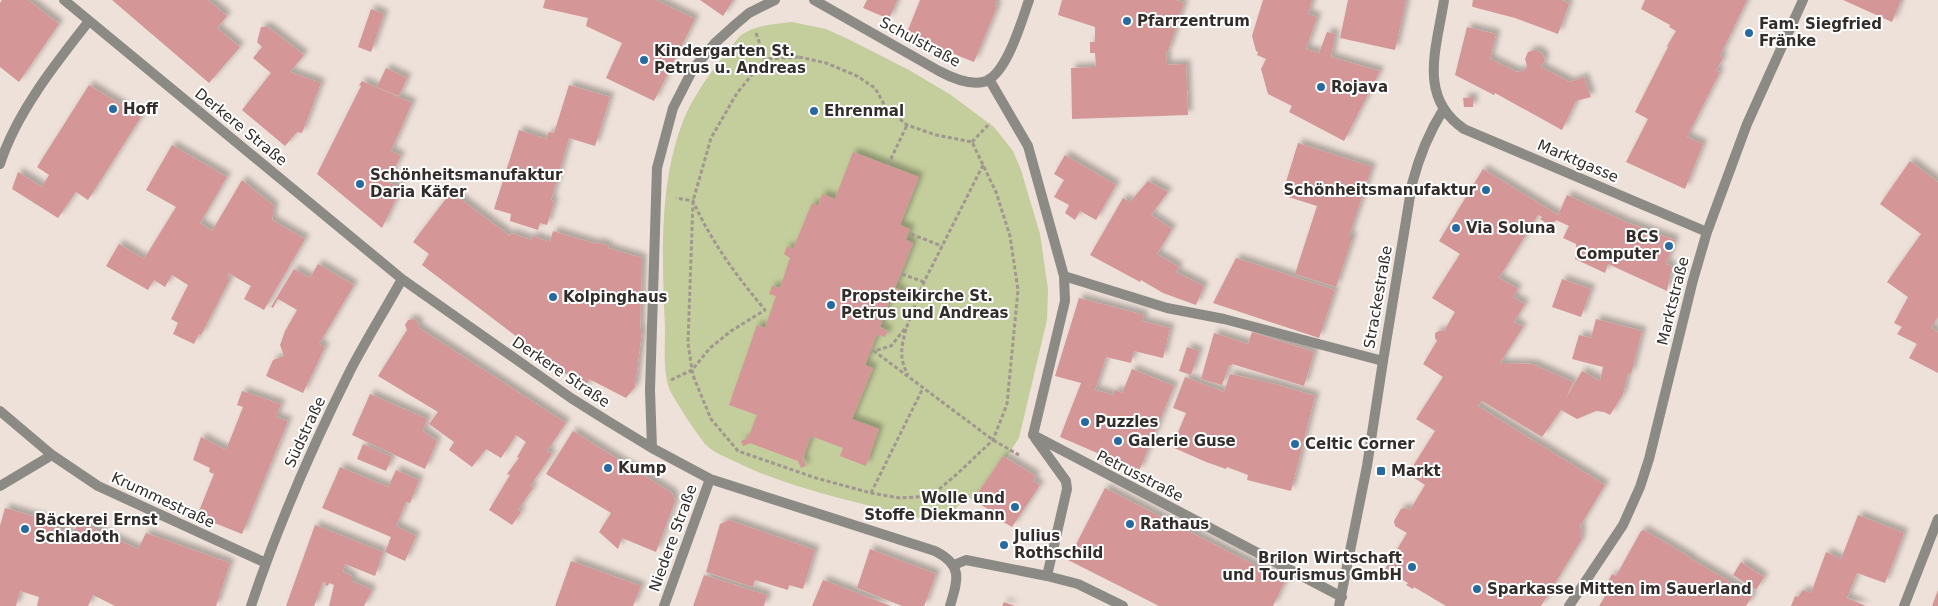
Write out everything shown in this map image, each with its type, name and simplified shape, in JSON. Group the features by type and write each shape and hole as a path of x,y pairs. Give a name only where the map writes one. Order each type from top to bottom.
{"street":[{"name":"Derkere Straße","path":"64,0 402,279 571,398 652,448 710,479 935,551 948,557 954,565"},
{"path":"652,448 650,390 657,168 673,108 693,69 715,43 749,13 776,0"},
{"name":"Schulstraße","path":"814,0 949,76 971,82 983,82 989,79"},
{"path":"1029,0 1015,42 1006,60 989,79 1028,146 1064,276 1065,301 1033,435 1066,481 1067,489 1047,576"},
{"path":"1443,110 1437,96 1433,78 1444,0"},
{"name":"Marktstraße","path":"1570,606 1623,526 1640,488 1707,232 1747,124 1803,0"},
{"path":"0,164 14,132 35,96 65,51 89,21"},
{"name":"Marktgasse","path":"1443,110 1453,122 1464,129 1707,232"},
{"name":"Strackestraße","path":"1340,602 1367,466 1412,184 1418,158 1429,133 1443,110"},
{"path":"1064,276 1167,308 1224,318 1383,361"},
{"name":"Südstraße","path":"251,606 303,470 346,378 402,279"},
{"name":"Krummestraße","path":"0,411 52,455 86,479 112,494 266,563"},
{"name":"Petrusstraße","path":"1033,435 1340,602"},
{"path":"0,486 52,455"},
{"name":"Niedere Straße","path":"664,606 710,479"},
{"path":"1904,606 1938,518"},
{"path":"950,606 957,575 954,565 966,560 1078,584 1123,606"}],"path":[{"path":"799,57 826,63 857,76 875,88 886,108 907,125 936,135 972,142 983,165 996,192 1010,236 1018,290 1007,404 993,440 931,496 900,498 872,493 816,478 738,451 710,419 692,370 688,343 693,201 711,138 737,93 765,58 799,57"},
{"path":"888,165 907,125"},
{"path":"910,378 902,364 901,347 907,326 924,282 983,165"},
{"path":"692,370 710,348 731,331 766,310 734,273 719,251 705,228 693,201"},
{"path":"911,234 942,246"},
{"path":"902,274 924,282"},
{"path":"907,326 891,346 874,351 993,440"},
{"path":"872,493 923,388"}],"green space":[{"path":"792,22 826,29 909,70 951,95 994,127 1013,151 1021,170 1040,234 1048,289 1047,320 1019,438 1006,458 1003,456 973,500 966,496 949,515 935,522 808,489 759,472 720,455 709,448 703,441 680,408 669,388 665,358 663,247 666,192 670,165 677,139 686,114 697,93 740,36 758,27"}],"building":[{"path":"2,0 28,0 59,24 19,82 0,67 0,3"},
{"path":"112,0 208,0 227,16 217,28 240,47 209,83"},
{"name":"Kindergarten St. Petrus u. Andreas","path":"545,0 656,0 695,19 654,101 606,78 622,43 586,26 588,18 543,8"},
{"path":"700,0 733,0 723,16"},
{"path":"867,0 897,0 889,19 863,8"},
{"path":"920,0 997,0 995,6 997,7 974,62 906,35"},
{"path":"1062,0 1176,0 1184,3 1168,51 1166,51 1167,65 1186,64 1188,115 1072,119 1071,68 1096,67 1095,53 1090,53 1090,42 1095,42 1095,27 1058,15"},
{"path":"1263,0 1312,0 1308,14 1317,17 1306,49 1319,53 1327,32 1335,34 1331,57 1380,71 1344,141 1289,112 1292,106 1268,94 1261,69 1266,59 1257,55 1258,52 1256,51 1252,36"},
{"path":"1348,0 1406,0 1395,50 1340,38"},
{"path":"1473,0 1562,0 1569,4 1558,34 1515,18 1473,7"},
{"path":"1645,0 1747,0 1720,56 1723,58 1716,71 1720,72 1687,137 1703,144 1685,189 1626,162 1648,119 1635,112 1676,31 1669,27 1670,25 1641,9"},
{"path":"1843,0 1901,0 1892,22"},
{"path":"371,9 384,14 371,52 358,47"},
{"path":"261,27 268,27 304,55 290,72 321,83 302,133 297,132 285,146 242,110 271,73 253,58 262,47 257,42"},
{"path":"1467,27 1496,34 1490,59 1517,72 1525,70 1527,66 1525,59 1528,52 1535,50 1542,53 1545,60 1541,67 1570,82 1584,77 1591,97 1576,101 1562,130 1495,93 1494,95 1455,75"},
{"path":"386,68 407,78 399,96 377,87"},
{"path":"362,81 412,103 391,151 401,156 387,182 401,188 382,228 317,174"},
{"path":"89,85 141,117 88,200 76,192 58,218 12,189 18,172 42,187 49,175 37,167"},
{"path":"569,85 610,97 595,146 569,138 551,200 554,202 547,225 540,223 538,230 510,221 511,214 494,209 519,130 546,139 549,132 554,133"},
{"path":"1473,97 1473,107 1464,107 1463,98"},
{"path":"1298,143 1372,167 1349,236 1352,236 1352,239 1336,287 1295,274 1317,206 1282,195"},
{"path":"172,145 227,177 200,223 212,231 242,180 274,206 272,220 305,239 264,310 244,299 251,286 228,273 229,281 201,335 199,334 194,344 173,334 178,323 171,319 188,285 172,275 165,287 154,280 148,290 106,266 119,244 144,259 176,207 146,190"},
{"name":"Propsteikirche St. Petrus und Andreas","path":"853,152 919,177 900,225 910,229 906,240 913,243 895,288 903,291 900,298 892,294 880,327 888,331 885,337 877,334 865,365 873,368 852,419 879,429 866,466 840,456 843,448 811,436 803,458 806,466 801,468 798,461 750,443 743,446 741,441 748,438 757,415 729,405 757,325 765,328 776,296 769,294 772,286 780,288 790,258 784,254 787,246 793,249 812,203 818,206 822,194 835,199"},
{"path":"1065,155 1116,185 1096,220 1080,211 1075,220 1065,213 1069,205 1054,197 1064,180 1054,174"},
{"path":"1910,161 1938,182 1938,317 1931,328 1938,332 1938,373 1909,358 1917,344 1897,334 1902,327 1894,323 1908,297 1887,282 1921,234 1880,204"},
{"path":"1483,169 1558,215 1567,195 1626,222 1675,240 1666,264 1672,266 1667,291 1608,264 1605,273 1575,259 1576,244 1563,238 1569,226 1556,220 1551,226 1540,219 1542,217 1538,215 1499,278 1518,289 1513,297 1525,304 1514,322 1523,327 1500,363 1532,364 1573,382 1565,400 1582,371 1600,381 1603,367 1572,359 1579,335 1591,338 1596,319 1642,331 1631,374 1628,373 1623,394 1610,415 1596,411 1577,419 1561,410 1542,437 1482,401 1478,406 1605,485 1580,526 1582,532 1580,536 1582,539 1541,606 1446,606 1414,587 1413,589 1406,585 1408,583 1385,569 1407,533 1395,526 1394,521 1401,509 1410,510 1425,485 1408,474 1435,431 1416,419 1443,377 1423,364 1437,341 1435,333 1444,331 1455,312 1432,298 1460,254 1439,241"},
{"path":"1148,181 1168,192 1151,215 1172,229 1157,254 1179,267 1176,272 1204,286 1196,305 1163,293 1090,255 1123,198 1130,202"},
{"name":"Kolpinghaus","path":"451,192 510,236 511,233 531,240 532,236 550,242 553,231 596,244 597,242 609,246 608,248 642,258 640,330 642,330 635,387 626,398 589,379 586,389 422,265 429,254 413,242"},
{"path":"1236,258 1335,290 1319,338 1213,303"},
{"path":"318,264 354,285 319,344 325,347 303,393 266,376 273,360 284,356 280,345 285,331 297,310 278,299 273,308 271,307 294,269 310,278"},
{"path":"1562,279 1591,289 1581,317 1552,307"},
{"path":"1079,298 1144,315 1142,321 1170,328 1163,358 1134,351 1131,363 1106,357 1095,390 1113,395 1115,390 1122,393 1132,369 1174,386 1139,471 1060,437 1081,383 1055,376"},
{"path":"413,319 418,322 419,328 566,423 547,451 552,454 530,486 533,488 518,510 521,512 512,525 489,510 510,475 507,474 519,458 517,457 526,442 516,435 501,458 486,449 472,467 449,450 454,442 429,424 438,412 378,376 407,330 405,325 408,320"},
{"path":"1252,332 1314,352 1304,386 1232,364 1231,366 1229,365 1222,385 1201,379 1214,333 1248,344"},
{"path":"1187,347 1199,351 1191,375 1179,371"},
{"path":"1230,374 1275,384 1315,396 1291,491 1247,480 1248,475 1206,462 1172,447 1186,413 1173,408 1185,377 1224,392"},
{"path":"242,391 281,404 276,417 288,421 242,534 197,516 214,474 209,472 210,468 193,460 201,437 226,450 243,407 237,405"},
{"path":"370,394 427,419 423,431 437,441 425,469 352,435"},
{"path":"573,431 672,493 675,501 656,552 622,538 618,549 599,532 611,513 546,474"},
{"path":"363,444 392,457 386,471 357,459"},
{"path":"1003,456 1036,476 1033,481 1040,485 1012,527 998,519 999,516 973,500"},
{"path":"340,467 388,487 396,470 419,480 410,503 406,502 396,526 416,536 405,561 385,552 391,537 322,508"},
{"name":"Rathaus","path":"1105,488 1285,581 1273,606 1159,606 1068,560"},
{"path":"5,508 51,521 50,526 73,534 79,522 138,549 146,533 230,563 216,606 115,606 93,595 88,606 37,606 39,597 20,591 16,606 0,606 0,526"},
{"path":"1858,515 1904,533 1885,583 1857,573 1847,598 1866,606 1791,606 1795,596 1798,597 1803,590 1811,593 1826,552 1841,559"},
{"path":"729,520 815,550 803,589 789,585 788,590 755,580 753,587 706,572 720,524"},
{"path":"315,525 383,552 375,576 345,564 343,572 352,576 352,581 372,590 364,606 329,606 334,585 329,583 328,586 323,582 314,606 286,606"},
{"path":"1644,530 1753,595 1746,606 1599,606 1609,590 1605,587 1612,574 1616,576 1641,531"},
{"path":"870,549 936,574 924,606 902,606 857,588"},
{"path":"571,561 641,586 633,606 555,606"},
{"path":"1741,562 1764,577 1756,590 1733,575"},
{"path":"704,575 767,595 764,606 693,606"},
{"path":"823,580 891,606 812,606"},
{"path":"1938,590 1938,606 1932,606"},
{"path":"1004,602 1015,606 1002,606"}],"place":[{"name":"Pfarrzentrum","path":"1127,21"},
{"name":"Fam. Siegfried Fränke","path":"1749,33"},
{"name":"Kindergarten St. Petrus u. Andreas","path":"644,60"},
{"name":"Rojava","path":"1321,87"},
{"name":"Hoff","path":"113,109"},
{"name":"Ehrenmal","path":"814,111"},
{"name":"Schönheitsmanufaktur Daria Käfer","path":"360,184"},
{"name":"Schönheitsmanufaktur","path":"1486,190"},
{"name":"Via Soluna","path":"1456,228"},
{"name":"BCS Computer","path":"1669,246"},
{"name":"Kolpinghaus","path":"553,297"},
{"name":"Propsteikirche St. Petrus und Andreas","path":"831,305"},
{"name":"Puzzles","path":"1085,422"},
{"name":"Galerie Guse","path":"1118,441"},
{"name":"Celtic Corner","path":"1295,444"},
{"name":"Kump","path":"608,468"},
{"name":"Markt","path":"1381,471"},
{"name":"Wolle und Stoffe Diekmann","path":"1015,507"},
{"name":"Rathaus","path":"1130,524"},
{"name":"Bäckerei Ernst Schladoth","path":"25,529"},
{"name":"Julius Rothschild","path":"1004,545"},
{"name":"Brilon Wirtschaft und Tourismus GmbH","path":"1412,567"},
{"name":"Sparkasse Mitten im Sauerland","path":"1477,589"}]}
